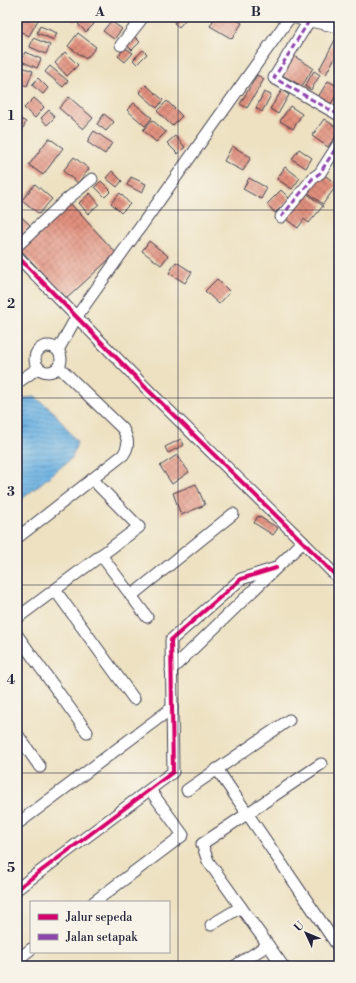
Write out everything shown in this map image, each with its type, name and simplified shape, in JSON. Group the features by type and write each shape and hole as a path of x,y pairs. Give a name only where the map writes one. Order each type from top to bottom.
{"street":[{"path":"121,45 143,17"},
{"path":"58,350 77,316 290,17 339,27"},
{"path":"309,21 274,78 339,115"},
{"path":"281,217 313,178 320,172 339,142"},
{"path":"17,246 66,200 92,179"},
{"path":"17,256 147,389 339,579"},
{"path":"50,346 58,350 62,358 59,367 51,372 46,372 38,368 35,359 41,348 50,346"},
{"path":"17,538 123,455 127,450 127,437 123,429 59,367"},
{"path":"17,383 38,368"},
{"path":"17,618 139,527 92,479"},
{"path":"131,596 233,514"},
{"path":"171,670 303,542"},
{"path":"102,555 147,617"},
{"path":"17,889 173,772 171,640 241,579 276,568"},
{"path":"55,590 134,698"},
{"path":"17,635 87,732"},
{"path":"17,824 172,708"},
{"path":"187,790 289,720"},
{"path":"17,734 40,767"},
{"path":"283,966 208,861 202,844 321,764"},
{"path":"217,769 339,948"},
{"path":"95,901 183,835 150,790"},
{"path":"211,925 241,907"},
{"path":"235,966 268,945"},
{"path":"17,960 30,950"}],"water":[{"path":"35,397 54,412 77,442 72,458 17,503 17,402 23,398"}],"building":[{"path":"24,17 32,17 38,20 29,36 18,30"},
{"path":"72,17 78,17 74,22 71,19"},
{"path":"84,17 94,24 86,32 78,24"},
{"path":"180,17 184,17 186,19 179,27 174,23"},
{"path":"215,17 233,17 242,23 232,39 210,26"},
{"path":"111,21 122,29 114,39 103,31"},
{"path":"40,26 57,33 54,40 37,33"},
{"path":"78,33 96,47 86,59 68,46"},
{"path":"133,35 140,42 132,50 125,44"},
{"path":"33,38 50,45 46,54 30,47"},
{"path":"335,40 339,41 339,50 326,74 319,70"},
{"path":"125,48 133,53 125,62 118,56"},
{"path":"143,50 147,54 137,64 133,60"},
{"path":"25,52 41,59 37,68 21,61"},
{"path":"65,52 78,65 67,76 55,63"},
{"path":"294,56 313,68 302,86 282,75"},
{"path":"19,66 33,71 27,86 17,82 17,70"},
{"path":"50,66 68,81 63,87 45,72"},
{"path":"314,71 320,75 311,90 305,86"},
{"path":"257,75 264,79 247,108 240,104"},
{"path":"38,78 48,88 43,94 32,85"},
{"path":"328,81 339,87 339,90 331,104 318,97"},
{"path":"146,85 163,100 157,108 139,92"},
{"path":"282,90 289,95 278,114 270,109"},
{"path":"264,92 271,95 262,112 256,108"},
{"path":"69,97 93,118 83,129 59,108"},
{"path":"34,98 44,107 35,118 24,108"},
{"path":"167,101 182,116 172,126 157,111"},
{"path":"134,103 152,118 145,126 127,110"},
{"path":"290,106 302,114 293,129 280,121"},
{"path":"49,110 55,117 47,125 41,118"},
{"path":"104,114 114,122 106,131 97,124"},
{"path":"17,117 26,122 19,136 17,135"},
{"path":"324,119 339,129 339,132 328,147 312,136"},
{"path":"152,120 166,132 156,142 143,130"},
{"path":"94,131 112,143 105,154 87,142"},
{"path":"175,136 185,147 178,154 167,143"},
{"path":"49,138 63,148 43,175 29,165"},
{"path":"232,146 251,157 243,171 224,161"},
{"path":"299,149 312,158 306,168 292,159"},
{"path":"74,157 89,169 78,183 63,171"},
{"path":"285,167 300,178 292,189 277,179"},
{"path":"112,171 122,181 117,187 106,178"},
{"path":"321,172 337,185 323,204 306,191"},
{"path":"131,177 146,184 142,193 127,185"},
{"path":"249,178 267,188 261,199 243,189"},
{"path":"101,181 111,191 105,197 95,187"},
{"path":"35,184 52,199 39,214 22,200"},
{"path":"281,190 290,199 275,213 267,204"},
{"path":"305,192 323,206 309,223 304,219 298,228 283,217"},
{"path":"90,193 99,204 88,214 79,203"},
{"path":"120,193 130,204 121,213 111,203"},
{"path":"70,203 116,253 66,299 20,249"},
{"path":"17,213 30,225 17,239"},
{"path":"149,241 168,256 161,265 142,251"},
{"path":"176,262 192,272 185,283 169,273"},
{"path":"217,279 230,292 219,304 205,291"},
{"path":"181,439 184,445 168,453 165,447"},
{"path":"177,455 189,472 172,484 160,466"},
{"path":"196,484 205,505 181,515 173,493"},
{"path":"258,516 278,528 273,535 254,523"}],"marked path":[{"path":"309,21 274,78 339,115"},
{"path":"281,217 313,178 320,173 339,143"}],"cycle path":[{"path":"17,256 147,389 339,579"},
{"path":"17,889 173,772 171,640 241,579 276,568"}]}
